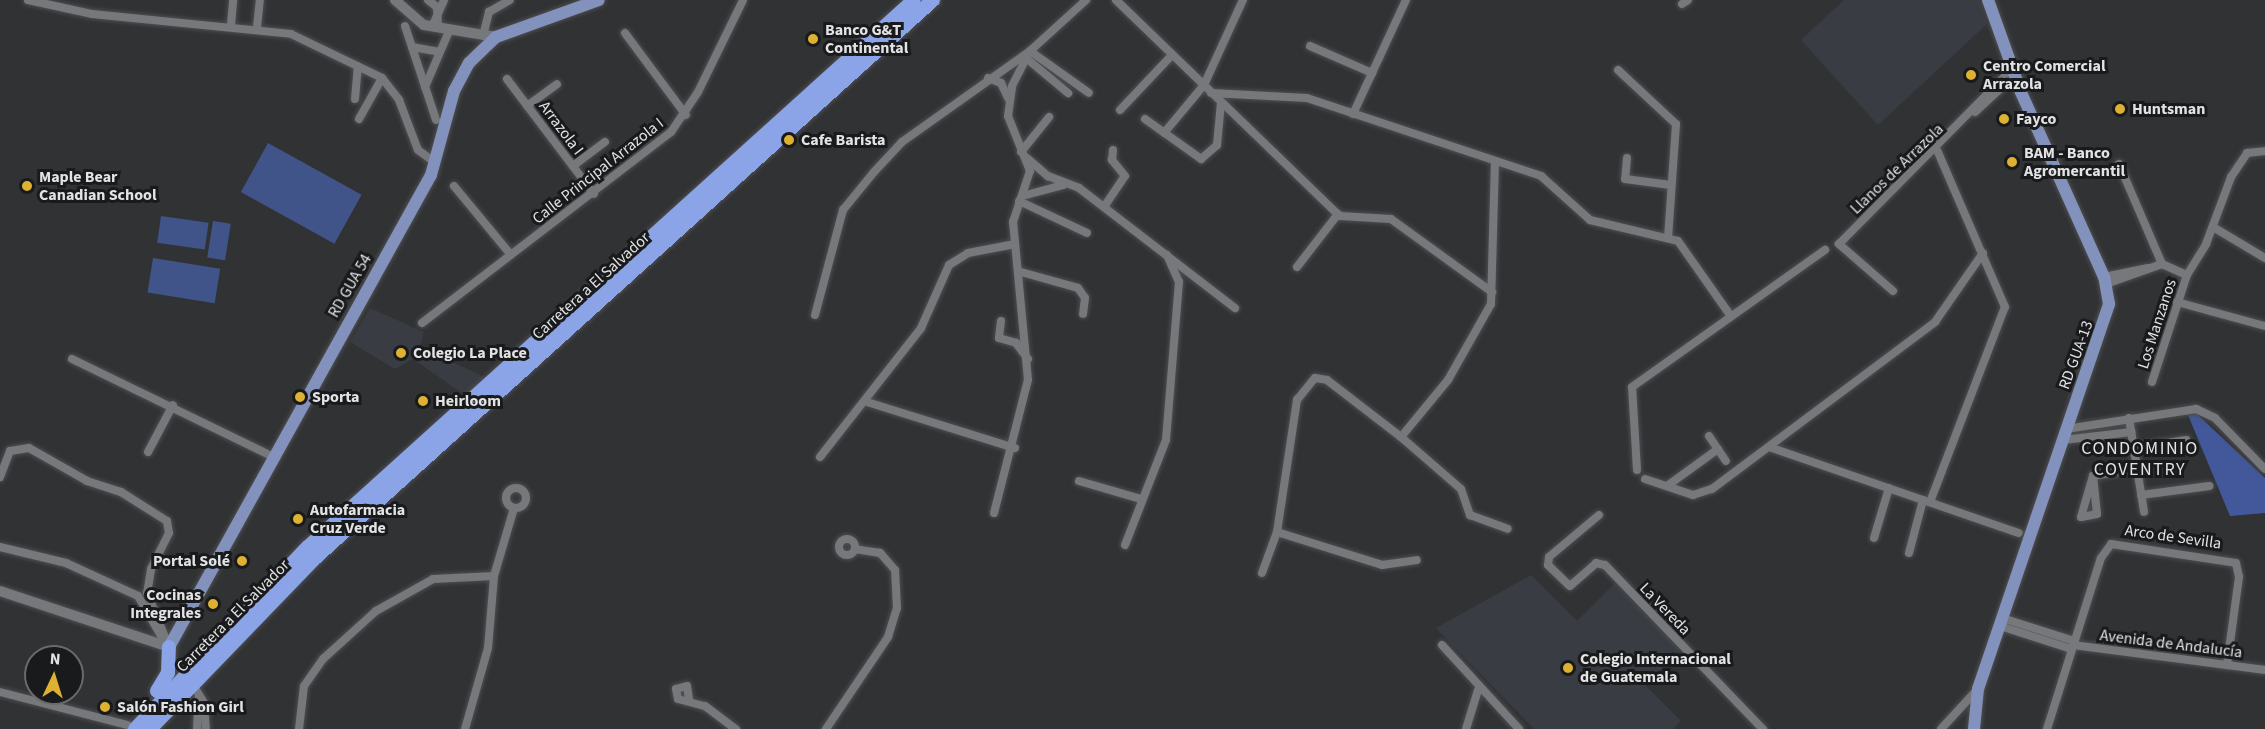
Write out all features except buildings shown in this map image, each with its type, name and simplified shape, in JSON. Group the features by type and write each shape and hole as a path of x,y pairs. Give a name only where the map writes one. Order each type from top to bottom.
{"highway":[{"name":"Carretera a El Salvador","path":"129,728 283,572 914,0"},
{"name":"Carretera a El Salvador","path":"150,729 266,603 933,0"},
{"path":"157,691 185,662 283,572"},
{"path":"159,729 197,692 254,627 266,603"},
{"path":"169,647 175,663 185,662"},
{"path":"129,728 168,673 169,647"}],"main road":[{"name":"RD GUA 54","path":"169,647 436,163 460,78 477,52 496,37 599,0"},
{"name":"RD GUA-13","path":"1974,729 1978,689 2108,316 2105,280 2014,72 1988,0"}],"street":[{"path":"28,0 92,14 257,27 291,34 382,78 399,100 418,150 436,163"},
{"path":"231,25 232,0"},
{"path":"257,27 260,0"},
{"path":"395,0 412,19 442,28 484,32 496,37"},
{"path":"425,87 440,52 442,28 437,7 428,0"},
{"path":"437,7 444,0"},
{"path":"484,32 489,12 510,0"},
{"name":"Calle Principal Arrazola I","path":"422,323 594,194 686,115 743,0"},
{"path":"815,315 843,210 902,142 988,78 1028,54 1086,0"},
{"path":"1116,0 1338,214 1350,220 1391,219 1492,292"},
{"path":"1164,133 1204,85 1243,0"},
{"path":"1353,114 1406,0"},
{"path":"405,26 436,120"},
{"path":"625,33 686,115"},
{"path":"1310,46 1372,74"},
{"path":"412,47 440,52"},
{"path":"1028,54 1068,93"},
{"path":"1028,54 1089,93"},
{"path":"994,513 1015,448 1028,359 1021,272 1015,244 1022,198 1030,171 1008,116 1009,99 1028,54"},
{"path":"1120,110 1172,55"},
{"path":"355,99 358,66"},
{"path":"1618,70 1673,117 1668,237"},
{"name":"Llanos de Arrazola","path":"1893,291 1839,244 2014,72"},
{"path":"359,119 382,78"},
{"path":"988,78 1001,83 1009,99"},
{"name":"Arrazola I","path":"507,79 594,194"},
{"path":"527,106 557,84"},
{"path":"1211,93 1306,98 1541,176 1590,220 1668,237 1682,244 1730,315"},
{"path":"1145,119 1195,158 1206,157 1218,139 1221,103"},
{"path":"1022,153 1048,117"},
{"path":"573,166 604,142"},
{"path":"1104,207 1125,176 1112,160 1113,150"},
{"path":"1909,553 1927,501 2003,314 2004,299 1937,150"},
{"name":"Los Manzanos","path":"2152,382 2187,275 2213,227 2238,163 2247,153 2265,151"},
{"path":"1022,153 1067,185 1104,207 1235,308"},
{"path":"1627,158 1627,180 1671,185"},
{"path":"1401,437 1448,380 1486,317 1492,292 1495,161"},
{"name":"Los Manzanos","path":"2119,164 2158,266"},
{"path":"1022,198 1067,185"},
{"path":"454,186 511,255"},
{"path":"1022,198 1087,233"},
{"path":"1298,267 1338,214"},
{"path":"2213,227 2265,258"},
{"path":"820,457 867,402 921,328 949,265 968,253 1015,244"},
{"path":"1637,470 1632,387 1730,315 1825,250"},
{"path":"1645,479 1702,495 1935,322 1983,253"},
{"path":"1125,545 1141,499 1165,448 1179,282 1167,255"},
{"name":"Los Manzanos","path":"2105,280 2158,266 2187,275"},
{"path":"1021,272 1078,288 1085,298 1083,314"},
{"path":"2177,302 2265,326"},
{"path":"1001,321 1000,340 1016,343 1028,359"},
{"path":"72,360 173,405 274,457"},
{"path":"1262,573 1277,532 1297,400 1306,383 1324,379 1401,437 1461,489 1470,515 1508,528"},
{"path":"867,402 1015,448"},
{"path":"148,452 173,405"},
{"path":"2065,434 2097,424 2129,418 2202,410 2265,469"},
{"path":"2116,431 2129,418"},
{"path":"2129,418 2144,512"},
{"path":"2097,424 2098,434"},
{"path":"2065,434 2132,432"},
{"path":"1709,436 1726,461"},
{"path":"2134,448 2186,440"},
{"path":"1769,447 2019,533"},
{"path":"0,477 10,451 29,448 167,521 169,533 151,569 142,594"},
{"path":"1667,486 1718,449"},
{"path":"2093,476 2137,468"},
{"path":"2093,476 2098,511 2082,518 2078,514 2093,476"},
{"path":"1079,481 1141,499"},
{"path":"2141,495 2209,486"},
{"path":"1874,538 1890,488"},
{"path":"465,729 488,648 494,576 514,508"},
{"name":"La Vereda","path":"1599,515 1547,561 1570,586 1596,563 1605,565 1763,729"},
{"path":"1277,532 1382,565 1417,560"},
{"name":"Arco de Sevilla","path":"2073,645 2101,558 2111,544 2219,556 2236,563 2239,572 2227,665"},
{"path":"0,547 66,563 142,594 169,647"},
{"path":"826,729 888,638 898,601 895,570 880,553 855,549"},
{"path":"299,729 304,686 323,659 375,611 433,579 494,576"},
{"path":"0,591 169,647"},
{"name":"Avenida de Andalucía","path":"2001,622 2073,645 2265,670"},
{"path":"1442,645 1478,690 1519,729"},
{"path":"2048,729 2073,645"},
{"path":"1941,729 1978,689"},
{"path":"1466,729 1478,690"},
{"path":"0,692 129,728"},
{"path":"197,692 197,729"},
{"path":"197,692 206,729"},
{"path":"689,699 736,729"}],"shaded area":[{"path":"1844,0 1979,0 1987,24 1878,125 1801,40"},
{"path":"268,143 362,195 334,244 241,192"},
{"path":"161,216 209,223 205,249 157,243"},
{"path":"213,221 231,224 225,260 207,258"},
{"path":"153,258 220,269 215,303 148,293"},
{"name":"Colegio La Place","path":"370,308 424,332 420,347 487,378 466,396 413,359 395,369 350,342"},
{"path":"2197,414 2265,478 2265,513 2230,516 2188,415"},
{"name":"Colegio Internacional de Guatemala","path":"1531,575 1577,621 1615,583 1680,650 1645,685 1681,721 1673,729 1534,729 1436,628"}],"place":[{"name":"Banco G&T Continental","path":"813,39"},
{"name":"Centro Comercial Arrazola","path":"1971,75"},
{"name":"Huntsman","path":"2120,109"},
{"name":"Fayco","path":"2004,119"},
{"name":"Cafe Barista","path":"789,140"},
{"name":"BAM - Banco Agromercantil","path":"2012,162"},
{"name":"Maple Bear Canadian School","path":"27,186"},
{"name":"Colegio La Place","path":"401,353"},
{"name":"Sporta","path":"300,397"},
{"name":"Heirloom","path":"423,401"},
{"name":"Autofarmacia Cruz Verde","path":"298,519"},
{"name":"Portal Solé","path":"242,561"},
{"name":"Cocinas Integrales","path":"213,604"},
{"name":"Colegio Internacional de Guatemala","path":"1568,668"},
{"name":"Salón Fashion Girl","path":"105,707"}],"district":[{"name":"CONDOMINIO COVENTRY","path":"2140,460"}]}
